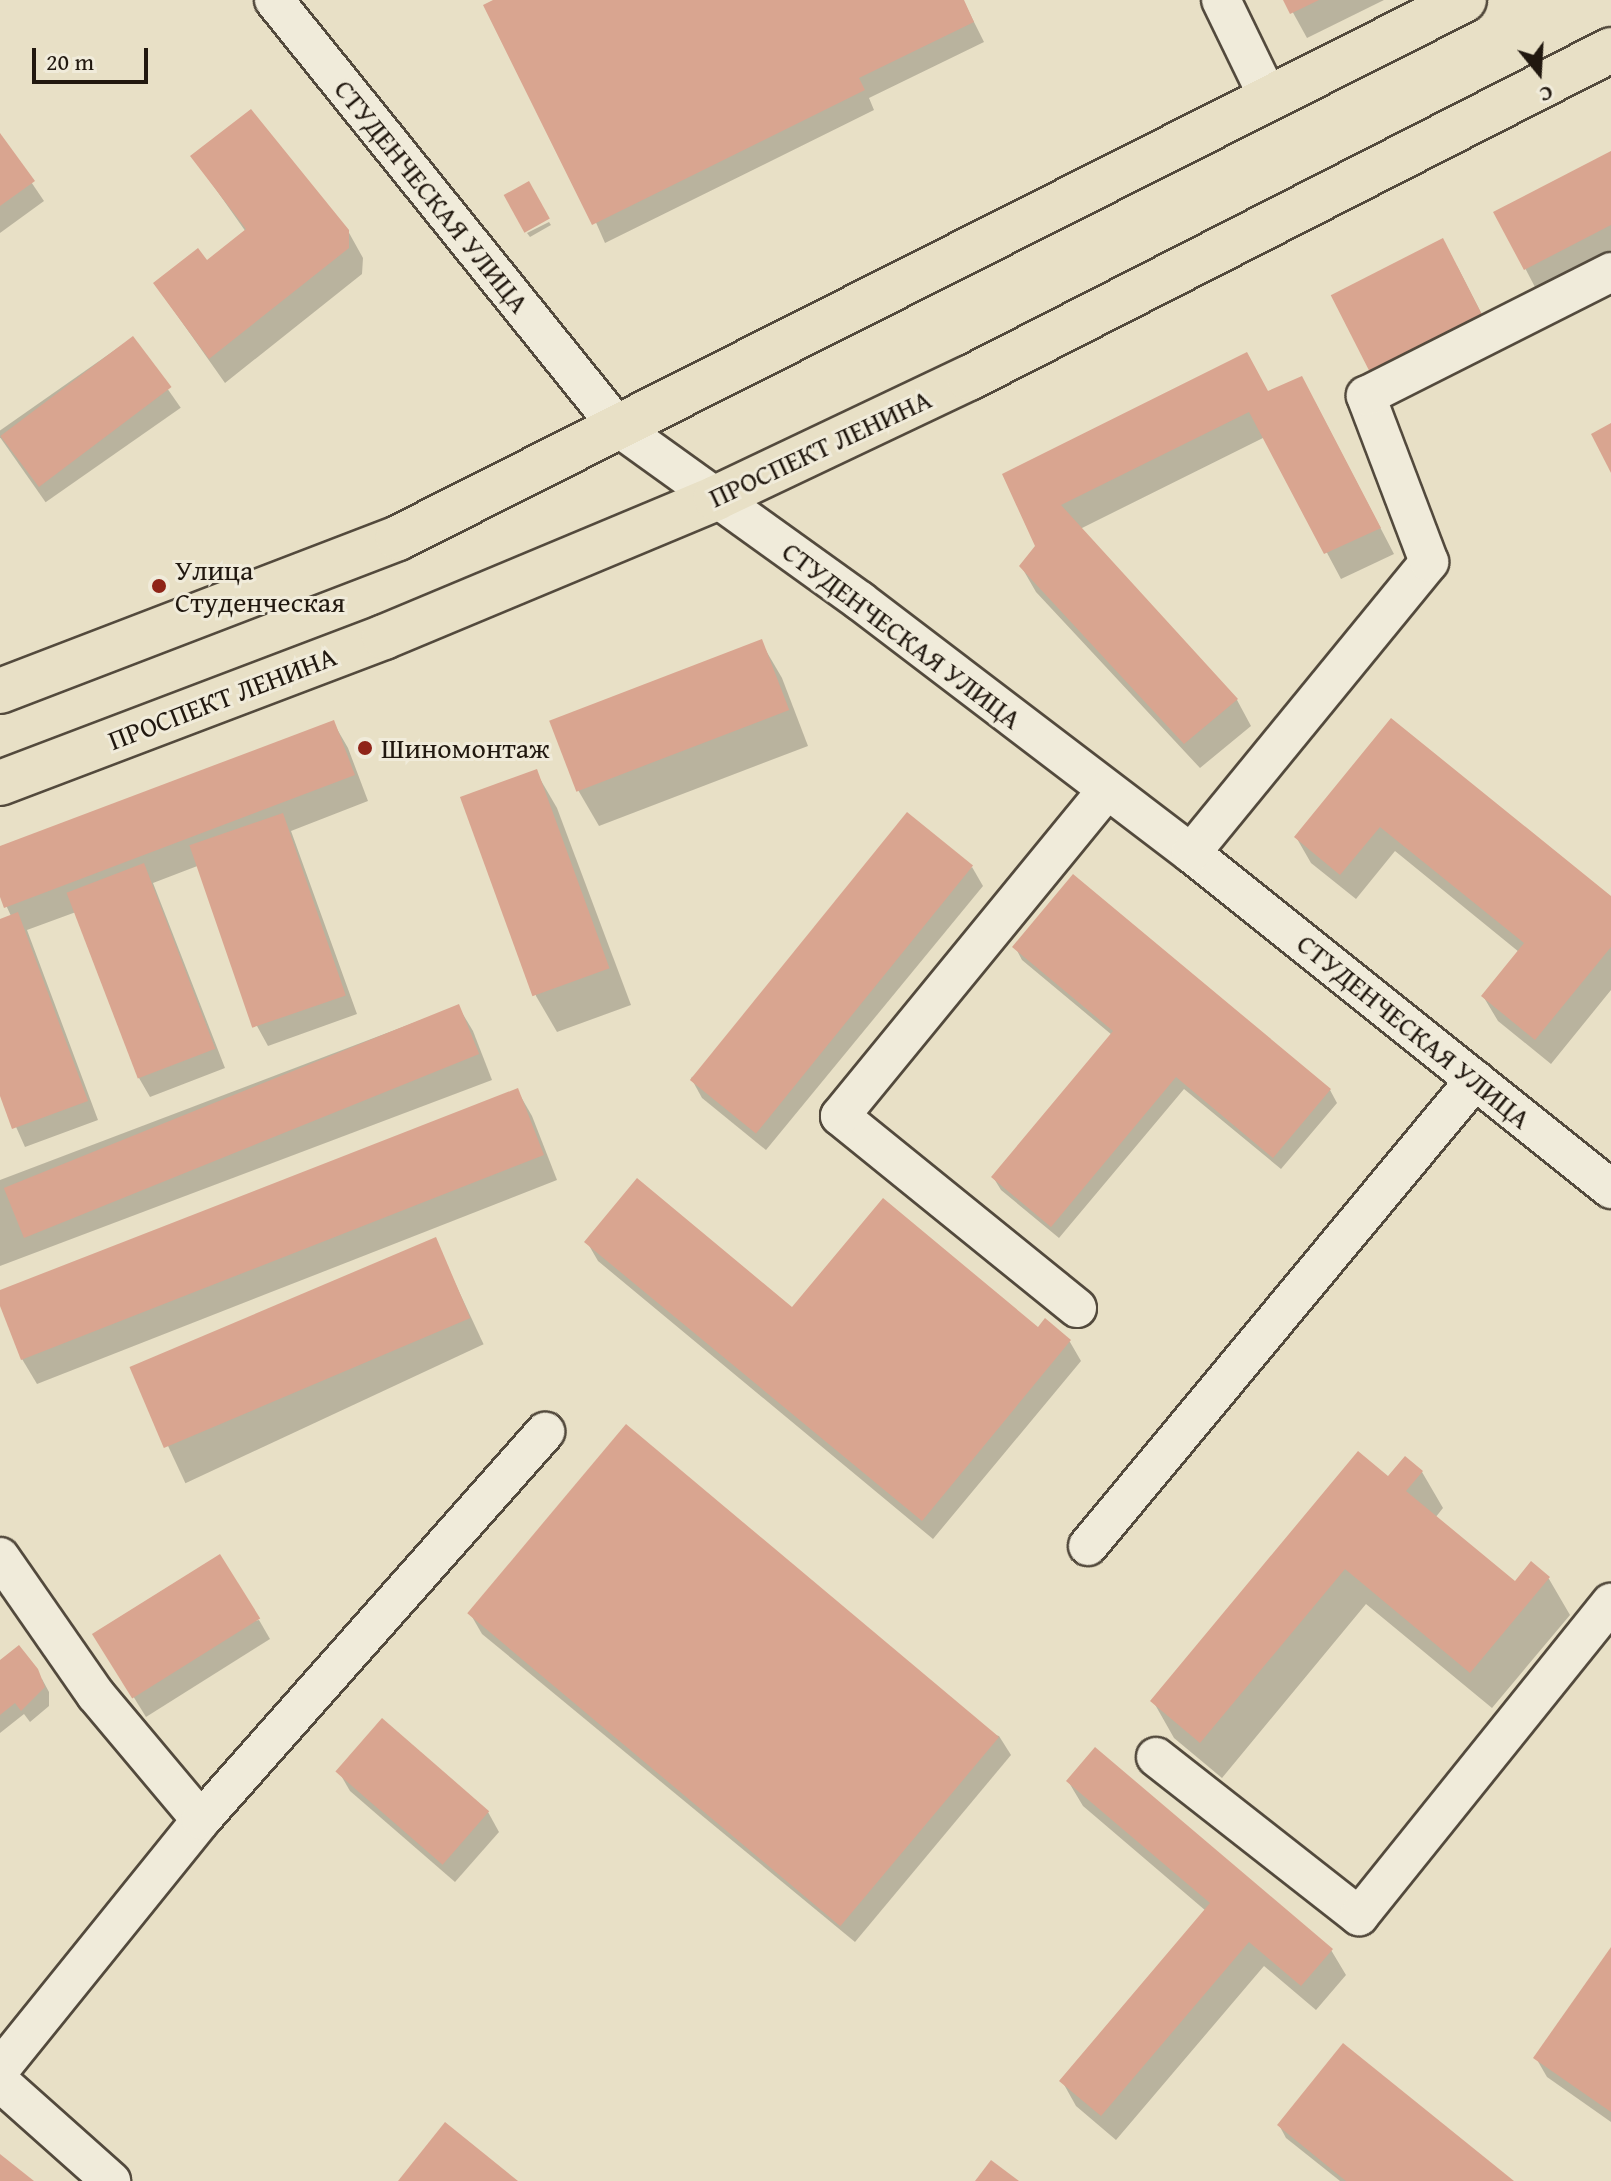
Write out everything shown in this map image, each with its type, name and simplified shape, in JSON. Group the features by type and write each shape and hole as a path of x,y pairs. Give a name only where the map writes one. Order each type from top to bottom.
{"main road":[{"path":"0,691 398,538 1464,0"},
{"name":"ПРОСПЕКТ ЛЕНИНА","path":"0,783 384,637 716,498 969,378 1611,50"}],"street":[{"name":"СТУДЕНЧЕСКАЯ УЛИЦА","path":"274,0 618,427 860,601 1191,853 1611,1189"},
{"path":"1221,0 1269,99"},
{"path":"1191,853 1429,562 1366,396 1611,272"},
{"path":"1077,1308 840,1116 1107,790"},
{"path":"1088,1546 1475,1080"},
{"path":"0,2069 201,1820 545,1432"},
{"path":"0,1557 96,1695 201,1820"},
{"path":"1156,1757 1359,1916 1611,1603"},
{"path":"0,2082 111,2181"}],"building":[{"path":"493,0 964,0 974,22 859,78 865,90 592,225 483,5"},
{"path":"1283,0 1319,0 1290,14"},
{"path":"251,109 349,230 349,248 209,359 153,283 198,248 207,260 246,229 190,156"},
{"path":"0,133 35,181 0,206"},
{"path":"1611,151 1611,225 1524,270 1493,212"},
{"path":"529,181 550,219 524,233 504,195"},
{"path":"1443,238 1482,314 1369,371 1331,295"},
{"path":"133,336 172,387 39,487 0,436"},
{"path":"1247,352 1268,391 1302,376 1381,528 1324,554 1249,412 1061,505 1238,699 1184,744 1019,566 1035,546 1002,474"},
{"path":"1611,423 1611,473 1591,434"},
{"path":"762,639 789,710 576,792 549,721"},
{"path":"1391,718 1611,896 1611,947 1535,1040 1481,996 1524,943 1380,827 1340,875 1294,837"},
{"path":"334,720 355,775 4,908 0,897 0,846"},
{"path":"537,769 610,968 532,996 460,797"},
{"path":"907,812 973,865 756,1134 690,1080"},
{"path":"283,813 346,995 252,1028 189,845"},
{"path":"144,863 215,1049 138,1079 67,893"},
{"path":"1073,874 1331,1089 1273,1158 1176,1077 1051,1227 991,1177 1113,1031 1012,947"},
{"path":"18,912 88,1101 12,1129 0,1096 0,919"},
{"path":"459,1004 479,1054 24,1238 4,1188"},
{"path":"518,1088 544,1155 21,1360 0,1306 0,1290"},
{"path":"637,1178 792,1307 883,1198 1038,1327 1045,1318 1071,1340 922,1521 584,1242"},
{"path":"436,1237 470,1318 164,1448 129,1367"},
{"path":"626,1424 999,1737 840,1926 467,1613"},
{"path":"1358,1451 1388,1476 1405,1456 1423,1471 1406,1491 1515,1581 1531,1561 1550,1577 1470,1673 1345,1569 1200,1743 1150,1701"},
{"path":"220,1554 260,1618 132,1698 92,1634"},
{"path":"19,1645 38,1669 45,1687 21,1711 15,1703 0,1715 0,1660"},
{"path":"382,1718 489,1811 443,1865 335,1772"},
{"path":"1095,1747 1333,1949 1301,1986 1249,1942 1101,2116 1059,2081 1210,1903 1066,1781"},
{"path":"1611,1947 1611,2112 1533,2058"},
{"path":"1343,2043 1514,2181 1346,2181 1277,2125"},
{"path":"445,2122 518,2181 398,2181"},
{"path":"0,2154 34,2181 0,2181"},
{"path":"991,2160 1019,2181 975,2181"}],"place":[{"name":"Улица Студенческая","path":"159,586"},
{"name":"Шиномонтаж","path":"365,748"}]}
